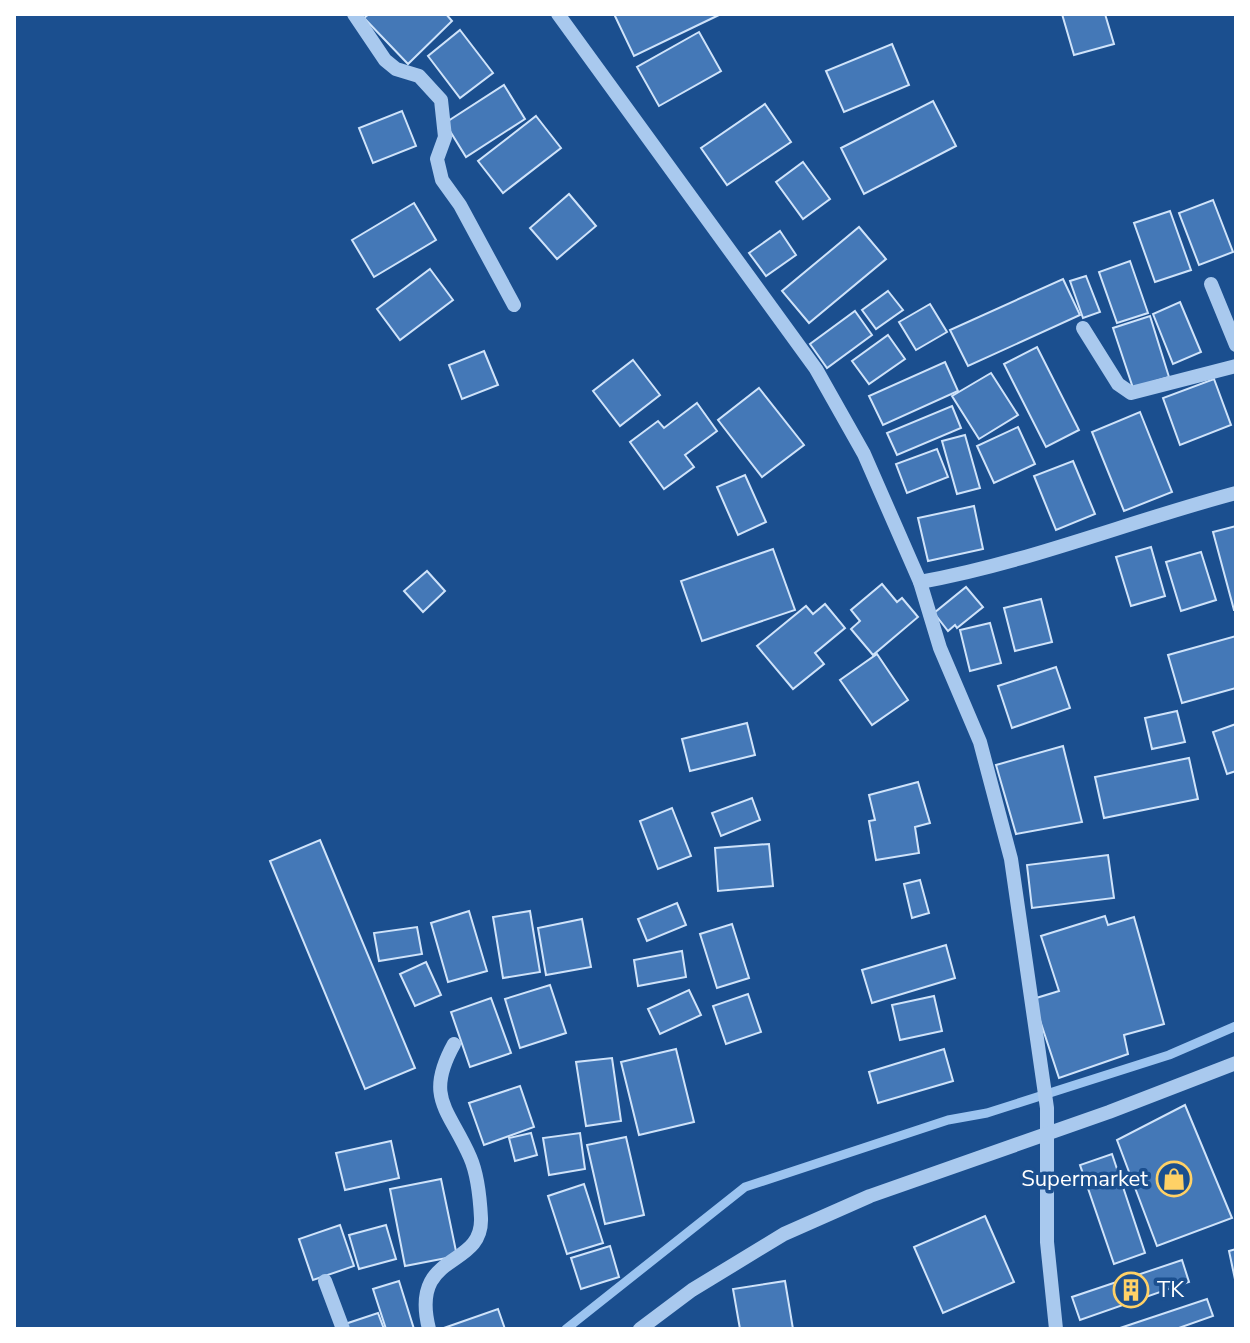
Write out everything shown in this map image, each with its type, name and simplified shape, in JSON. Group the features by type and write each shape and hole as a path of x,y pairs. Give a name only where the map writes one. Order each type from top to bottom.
{"street":[{"path":"354,14 385,60 396,69 419,76 441,100 445,137 437,159 442,180 460,205 514,305"},
{"path":"558,14 816,369 864,454 920,582 940,648 980,742 1011,859 1047,1108 1047,1242 1056,1329"},
{"path":"1211,284 1236,345"},
{"path":"1083,328 1118,384 1131,393 1236,366"},
{"path":"920,582 967,574 1160,513 1236,493"},
{"path":"429,1329 428,1286 432,1276 473,1247 481,1231 474,1166 446,1117 440,1096 438,1080 454,1044"},
{"path":"640,1329 692,1290 784,1234 870,1196 1236,1063"},
{"path":"325,1281 343,1329"}],"building":[{"path":"369,14 446,14 452,21 408,64 364,18"},
{"path":"614,14 721,14 634,56"},
{"path":"1062,14 1105,14 1114,44 1074,55"},
{"path":"460,30 493,73 460,98 428,56"},
{"path":"699,32 721,71 659,106 637,67"},
{"path":"892,44 909,85 844,112 826,71"},
{"path":"504,85 525,119 466,157 445,123"},
{"path":"933,101 956,146 864,194 841,148"},
{"path":"765,104 791,142 727,185 701,148"},
{"path":"402,111 416,146 373,163 359,128"},
{"path":"536,116 561,148 503,193 478,161"},
{"path":"803,162 830,199 803,219 776,182"},
{"path":"569,194 596,226 557,259 530,228"},
{"path":"1213,200 1233,252 1199,265 1179,213"},
{"path":"414,203 436,240 374,277 352,240"},
{"path":"1170,211 1191,270 1155,282 1134,223"},
{"path":"859,227 886,259 809,323 782,291"},
{"path":"780,231 796,255 766,276 749,253"},
{"path":"1130,261 1148,313 1117,323 1099,272"},
{"path":"430,269 453,300 400,340 377,309"},
{"path":"1086,276 1100,312 1083,318 1070,281"},
{"path":"1063,279 1080,315 968,366 950,330"},
{"path":"888,291 903,310 876,329 862,310"},
{"path":"1180,302 1201,352 1173,364 1153,314"},
{"path":"930,304 947,332 916,350 899,322"},
{"path":"855,311 872,335 827,368 810,344"},
{"path":"1150,316 1169,377 1133,388 1113,328"},
{"path":"888,335 905,359 869,384 852,361"},
{"path":"1037,347 1079,430 1046,447 1004,364"},
{"path":"484,351 498,385 462,399 449,365"},
{"path":"633,360 660,395 620,426 593,391"},
{"path":"945,362 958,391 883,425 869,396"},
{"path":"991,373 1018,415 979,439 952,396"},
{"path":"1214,379 1231,425 1180,445 1163,398"},
{"path":"759,388 804,445 762,477 718,420"},
{"path":"697,403 717,431 685,455 694,467 664,489 630,442 658,421 664,428"},
{"path":"952,406 961,428 897,455 887,433"},
{"path":"1140,412 1172,492 1124,511 1092,432"},
{"path":"1018,427 1035,464 994,483 977,446"},
{"path":"965,435 980,488 957,494 942,441"},
{"path":"937,449 948,477 907,493 896,464"},
{"path":"1073,461 1095,514 1056,530 1034,476"},
{"path":"745,475 766,522 738,535 717,487"},
{"path":"974,506 983,549 928,561 918,518"},
{"path":"1236,526 1236,610 1234,610 1213,532"},
{"path":"1151,547 1165,596 1131,606 1116,557"},
{"path":"773,549 795,610 702,641 681,581"},
{"path":"1201,552 1216,600 1181,611 1166,562"},
{"path":"427,571 445,591 423,612 404,591"},
{"path":"882,584 897,602 902,598 918,617 873,655 851,629 860,621 851,610"},
{"path":"966,587 983,607 957,628 955,625 948,631 934,613"},
{"path":"1041,599 1052,642 1015,651 1004,608"},
{"path":"825,604 845,628 815,653 824,664 793,689 757,646 806,606 813,614"},
{"path":"990,623 1001,663 970,671 960,630"},
{"path":"1236,636 1236,688 1182,703 1168,655"},
{"path":"877,654 908,700 872,725 840,680"},
{"path":"1056,667 1070,708 1012,728 998,686"},
{"path":"1177,711 1185,742 1152,749 1145,718"},
{"path":"747,723 755,755 690,771 682,739"},
{"path":"1236,724 1236,771 1227,774 1213,732"},
{"path":"1063,746 1082,822 1016,834 996,765"},
{"path":"1189,758 1198,799 1104,818 1095,777"},
{"path":"918,782 930,823 915,827 919,853 876,860 869,821 875,820 869,795"},
{"path":"752,798 760,820 721,836 712,813"},
{"path":"672,808 691,856 658,869 640,821"},
{"path":"320,840 415,1068 365,1089 270,861"},
{"path":"769,844 773,886 718,891 715,848"},
{"path":"1108,855 1114,898 1032,908 1027,865"},
{"path":"920,880 929,913 912,918 904,884"},
{"path":"677,903 686,925 647,941 638,919"},
{"path":"469,911 487,971 448,982 431,923"},
{"path":"530,911 540,972 503,978 493,917"},
{"path":"1105,916 1108,925 1134,917 1164,1024 1124,1035 1128,1054 1059,1078 1033,999 1059,991 1041,936"},
{"path":"582,919 591,967 546,975 538,928"},
{"path":"732,924 749,978 717,988 700,934"},
{"path":"417,927 422,954 379,961 374,933"},
{"path":"946,945 955,978 872,1003 862,970"},
{"path":"682,951 686,977 638,986 634,960"},
{"path":"426,962 441,995 415,1006 400,974"},
{"path":"550,985 566,1033 520,1048 505,999"},
{"path":"689,990 701,1015 660,1034 648,1009"},
{"path":"748,994 761,1032 726,1044 713,1006"},
{"path":"934,996 942,1031 900,1040 892,1005"},
{"path":"491,998 511,1053 470,1067 451,1012"},
{"path":"676,1049 694,1122 639,1135 621,1062"},
{"path":"944,1049 953,1081 878,1103 869,1072"},
{"path":"612,1058 621,1121 586,1126 576,1062"},
{"path":"520,1086 534,1127 484,1145 469,1103"},
{"name":"Supermarket","path":"1185,1105 1232,1218 1157,1246 1117,1140"},
{"path":"531,1133 537,1155 515,1161 509,1138"},
{"path":"580,1133 585,1169 549,1175 543,1138"},
{"path":"626,1137 644,1215 605,1224 587,1145"},
{"path":"391,1141 399,1178 345,1190 336,1153"},
{"path":"1112,1154 1145,1253 1114,1264 1080,1165"},
{"path":"441,1179 457,1256 405,1266 390,1189"},
{"path":"584,1184 603,1243 567,1254 548,1196"},
{"path":"985,1216 1014,1282 943,1313 914,1247"},
{"path":"340,1225 354,1266 313,1280 299,1239"},
{"path":"386,1225 396,1259 359,1269 349,1235"},
{"path":"610,1246 619,1277 581,1289 571,1258"},
{"path":"1236,1249 1236,1284 1229,1251"},
{"name":"TK","path":"1182,1260 1189,1282 1080,1320 1072,1297"},
{"path":"399,1281 414,1329 386,1329 373,1289"},
{"path":"785,1281 793,1329 740,1329 733,1289"},
{"path":"1207,1299 1213,1316 1176,1329 1117,1329"},
{"path":"498,1309 505,1329 441,1329"},
{"path":"378,1313 384,1329 343,1329 342,1325"}],"waterway":[{"path":"566,1329 745,1187 948,1120 987,1113 1169,1055 1236,1026"}],"place":[{"name":"Supermarket","path":"1174,1179"},
{"name":"TK","path":"1131,1290"}]}
